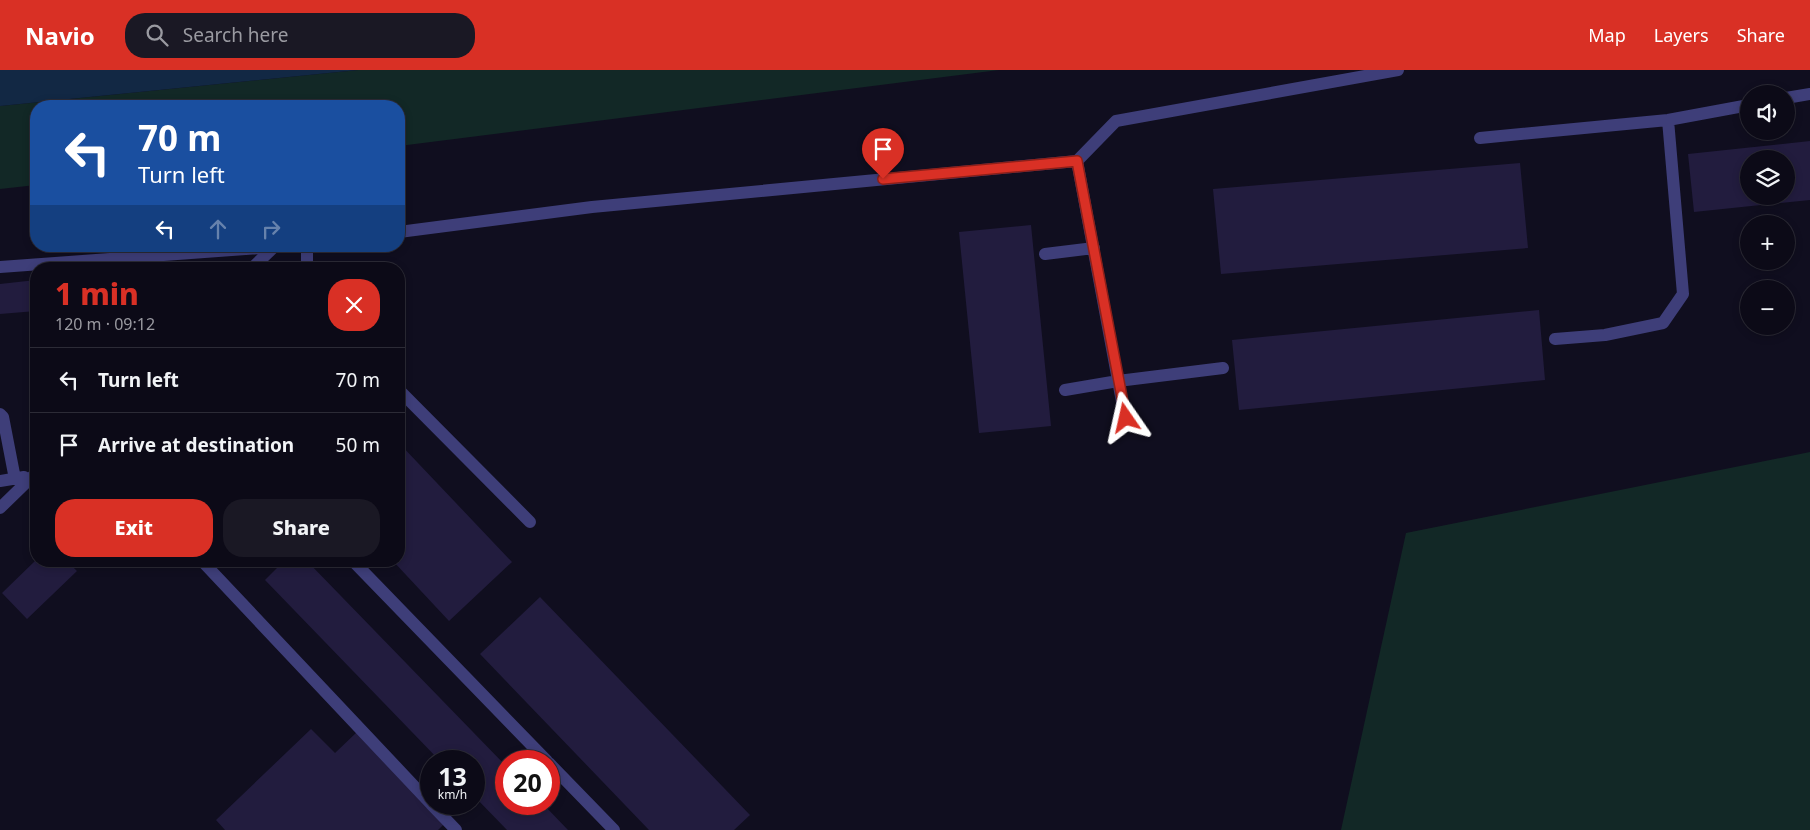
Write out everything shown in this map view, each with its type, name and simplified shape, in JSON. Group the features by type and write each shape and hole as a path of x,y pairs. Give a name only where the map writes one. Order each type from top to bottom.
{"lane":[{"path":"405,231 592,207 1077,161 1116,121 1398,70"},
{"path":"1795,96 1810,94"},
{"path":"1480,138 1668,120 1740,107"},
{"path":"1555,339 1605,335 1663,323 1683,294 1668,120"},
{"path":"1077,161 1126,418"},
{"path":"1045,254 1094,248"},
{"path":"140,262 235,252"},
{"path":"258,262 269,252"},
{"path":"0,267 30,266"},
{"path":"1065,390 1118,381 1223,368"},
{"path":"405,396 530,522"},
{"path":"0,414 3,417 15,478"},
{"path":"0,481 30,476"},
{"path":"0,508 30,480"},
{"path":"208,567 420,792"},
{"path":"358,567 536,750"},
{"path":"560,774 614,830"},
{"path":"442,815 456,830"}],"green space":[{"path":"358,70 999,70 405,145 405,100 60,100"},
{"path":"30,103 30,186 0,189 0,106"},
{"path":"1810,452 1810,830 1341,830 1406,533"}],"water":[{"path":"0,70 358,70 60,100 30,100 30,103 0,106"}],"building":[{"path":"1810,141 1810,200 1795,202 1795,150 1740,150 1740,205 1762,205 1694,212 1688,154"},
{"path":"1520,163 1528,248 1221,274 1213,189"},
{"path":"1031,225 1051,426 979,433 959,232"},
{"path":"30,281 30,312 0,314 0,284"},
{"path":"1539,310 1545,380 1239,410 1232,340"},
{"path":"405,449 512,562 449,621 399,567 405,567"},
{"path":"30,566 73,567 77,571 27,619 2,593"},
{"path":"278,567 313,567 495,755 495,815 554,815 568,830 507,830 485,807 485,750 429,750 265,580"},
{"path":"540,597 750,815 734,830 649,830 480,654"},
{"path":"311,729 335,753 357,732 420,799 420,815 435,815 444,824 438,830 225,830 216,820"}],"route":[{"path":"883,179 1077,161 1126,418"}]}
